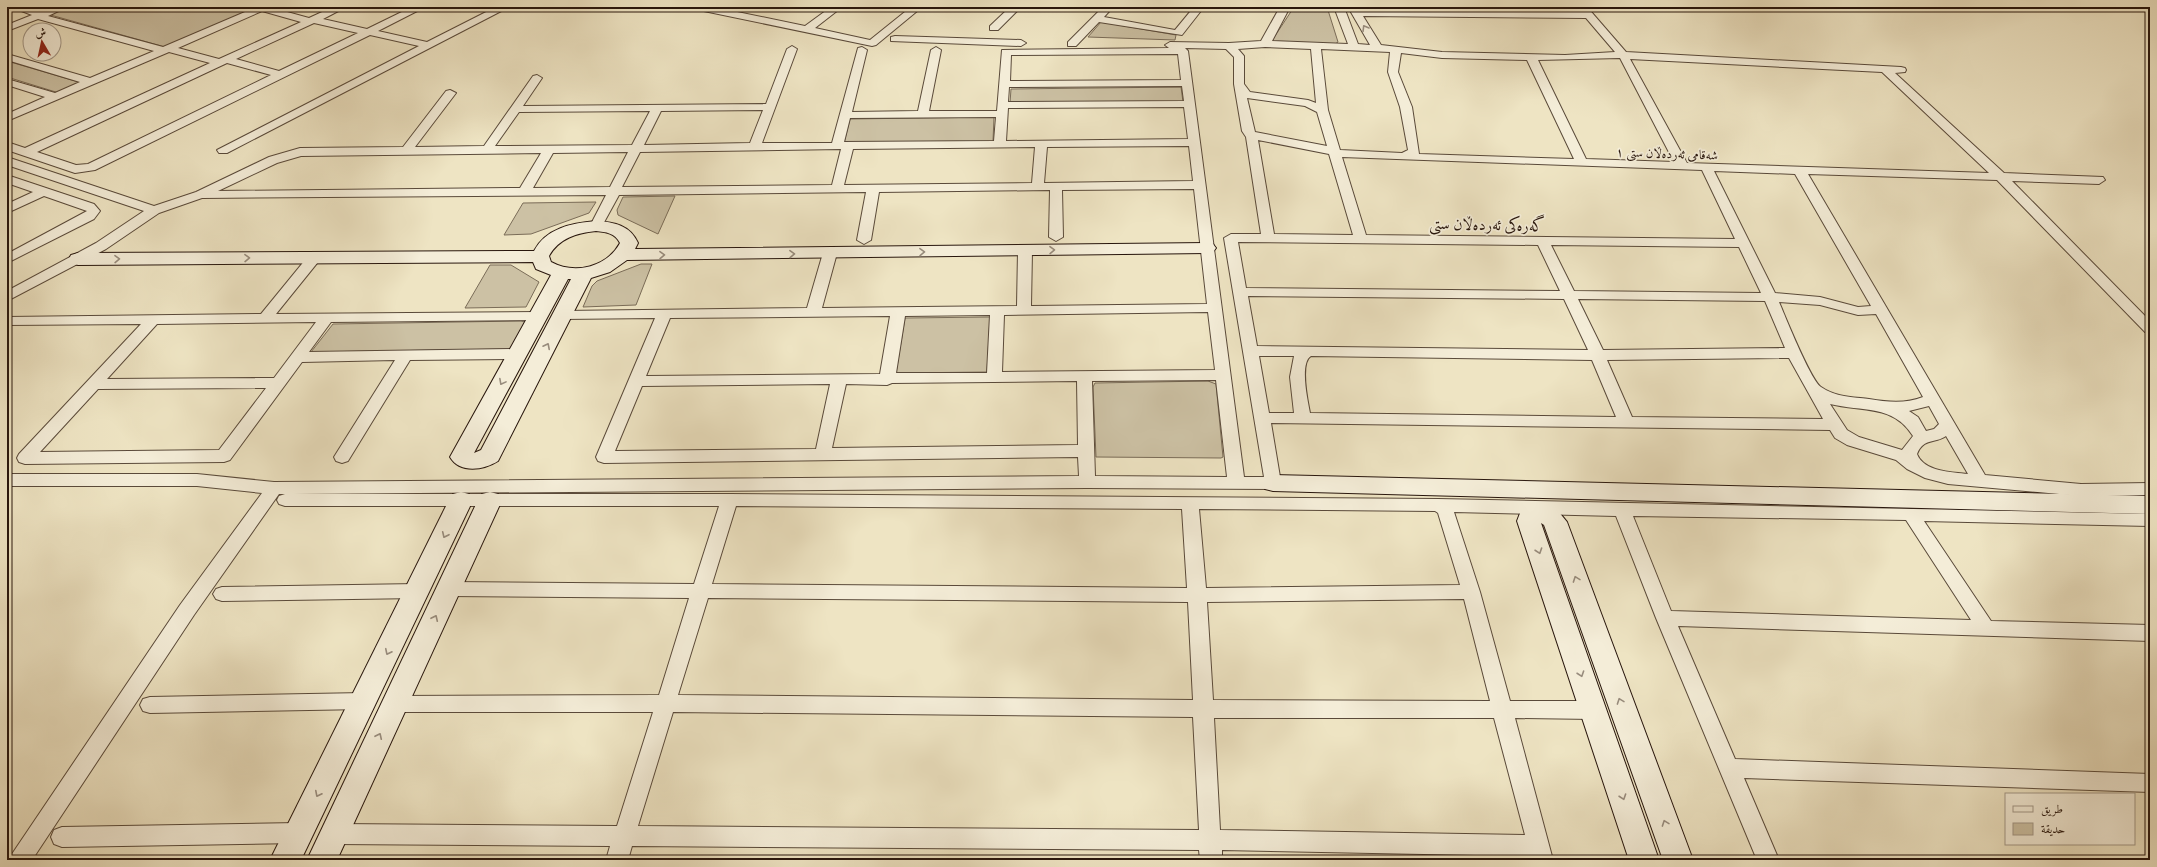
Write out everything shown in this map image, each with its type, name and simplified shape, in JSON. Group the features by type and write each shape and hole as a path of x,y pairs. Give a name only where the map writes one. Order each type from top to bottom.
{"street":[{"path":"16,7 40,16 166,49 281,75"},
{"path":"7,28 62,7"},
{"path":"7,118 260,7 311,20 427,45"},
{"path":"27,152 341,7"},
{"path":"7,146 75,169 91,167 420,7"},
{"path":"223,150 504,7"},
{"path":"699,7 808,28 872,43 917,7"},
{"path":"808,28 837,7"},
{"path":"994,28 1016,7"},
{"path":"1072,44 1108,7"},
{"path":"1097,19 1178,33 1199,7"},
{"path":"1265,44 1282,7"},
{"path":"1339,7 1354,47"},
{"path":"1354,10 1377,48"},
{"path":"1354,10 1585,11 1624,55 1683,167"},
{"path":"895,39 937,42 1072,44 1229,46 1265,44 1396,49 1442,55 1531,57 1624,55 1901,70"},
{"path":"1229,46 1239,56 1241,67 1238,73 1241,93 1268,239"},
{"path":"1316,46 1322,110 1361,239"},
{"path":"755,147 792,48"},
{"path":"1396,49 1393,72 1406,107 1414,152 1404,157"},
{"path":"837,189 845,115 862,50"},
{"path":"923,114 936,50"},
{"path":"1000,144 1006,52 1183,51 1236,482"},
{"path":"7,57 91,82"},
{"path":"1531,57 1582,163"},
{"path":"1886,70 2000,176 2150,329"},
{"path":"487,150 537,78"},
{"path":"7,82 56,97"},
{"path":"1004,84 1187,83"},
{"path":"406,151 450,92"},
{"path":"1241,93 1249,102 1308,103 1322,110"},
{"path":"845,115 923,114 1003,109 1189,104"},
{"path":"516,109 769,107"},
{"path":"596,226 657,108"},
{"name":"شەقامی ئەردەڵان ستی ١","path":"1249,131 1292,143 1350,155 2099,180"},
{"path":"7,297 101,246 154,210 200,195 288,154 300,152 1195,142"},
{"path":"1038,187 1041,144"},
{"path":"524,192 549,149"},
{"path":"7,160 154,210"},
{"path":"1706,168 1770,297 1794,352 1834,425 1841,434 1853,441 1902,456 1912,464 1931,474 1948,478 2081,490 2150,489"},
{"path":"1800,171 1879,310 1980,481"},
{"path":"7,179 92,208 93,212 7,259"},
{"path":"200,195 1056,186 1199,186"},
{"path":"1056,186 1056,237"},
{"path":"864,240 873,189"},
{"path":"7,209 44,191"},
{"path":"78,259 315,257 543,250 569,231 596,226 615,228 628,237 626,249"},
{"path":"543,250 543,265 561,274 584,273 605,266 626,249 864,240 1056,237 1206,242"},
{"name":"گەرەکی ئەردەڵان ستی","path":"1241,292 1231,238 1742,243"},
{"path":"626,249 830,253 1025,250 1206,242"},
{"path":"1543,242 1598,355 1626,422"},
{"path":"101,246 543,250"},
{"path":"1024,311 1025,250"},
{"path":"813,313 830,253"},
{"path":"264,320 315,257"},
{"path":"561,274 461,457 468,461 478,462 490,455 584,273"},
{"path":"1273,483 1249,351 1241,292 1770,297 1820,301 1858,311 1879,310"},
{"path":"563,315 997,312 1215,308"},
{"path":"887,380 898,312"},
{"path":"994,378 997,312"},
{"path":"664,315 604,457 823,453 1086,451"},
{"path":"7,321 264,320 537,316"},
{"path":"152,321 25,458 224,456 326,319"},
{"path":"1249,351 1598,355 1794,352"},
{"path":"1303,418 1298,390 1298,368 1302,354 1309,352"},
{"path":"298,357 517,354"},
{"path":"342,457 406,356"},
{"path":"636,381 887,380 1223,375"},
{"path":"1084,377 1087,482"},
{"path":"823,453 839,380"},
{"path":"94,384 278,383"},
{"path":"1814,390 1835,400 1886,407 1914,406 1932,400"},
{"path":"1886,407 1902,414 1912,421 1922,438"},
{"path":"1261,418 1834,425"},
{"path":"1912,464 1909,454 1912,447 1922,438 1939,434 1947,425"},
{"path":"7,480 197,480 279,494 461,500 729,500 1438,505 2150,520"},
{"path":"279,494 1087,482 1236,482 2150,505"},
{"path":"19,860 187,610 279,494"},
{"path":"285,860 418,591 461,500"},
{"path":"322,860 490,500"},
{"path":"617,860 729,500"},
{"path":"1190,504 1197,594 1210,850"},
{"path":"334,834 625,835 1210,850 1540,853 1504,711 1471,592 1445,509 1438,505"},
{"path":"1622,510 1665,618 1768,860"},
{"path":"1644,860 1529,521 1530,514 1538,512 1551,516 1555,522 1678,860"},
{"path":"1912,514 1986,628"},
{"path":"449,589 701,592 1197,594 1471,592"},
{"path":"222,594 418,591"},
{"path":"1665,618 2150,633"},
{"path":"150,705 364,701"},
{"path":"394,704 666,703 1203,709 1504,711 1593,710"},
{"path":"333,763 367,762"},
{"path":"1729,768 2150,783"},
{"path":"62,837 298,833"}],"green space":[{"path":"66,7 238,7 250,10 165,47 47,14"},
{"path":"1294,7 1327,7 1338,42 1335,44 1269,45"},
{"path":"1101,22 1176,35 1175,40 1088,37"},
{"path":"7,61 82,83 59,93 7,77"},
{"path":"1181,87 1183,102 1010,103 1011,89"},
{"path":"994,117 993,141 844,143 850,119"},
{"path":"675,196 658,234 618,215 617,210 623,197"},
{"path":"596,202 589,213 531,234 504,235 523,203"},
{"path":"641,264 652,264 636,305 583,307 592,286 597,281"},
{"path":"490,265 511,265 539,282 526,307 465,308"},
{"path":"990,317 987,372 896,373 905,318"},
{"path":"525,322 510,349 311,352 333,324"},
{"path":"1208,381 1216,384 1223,457 1096,457 1093,387 1095,383"}]}
